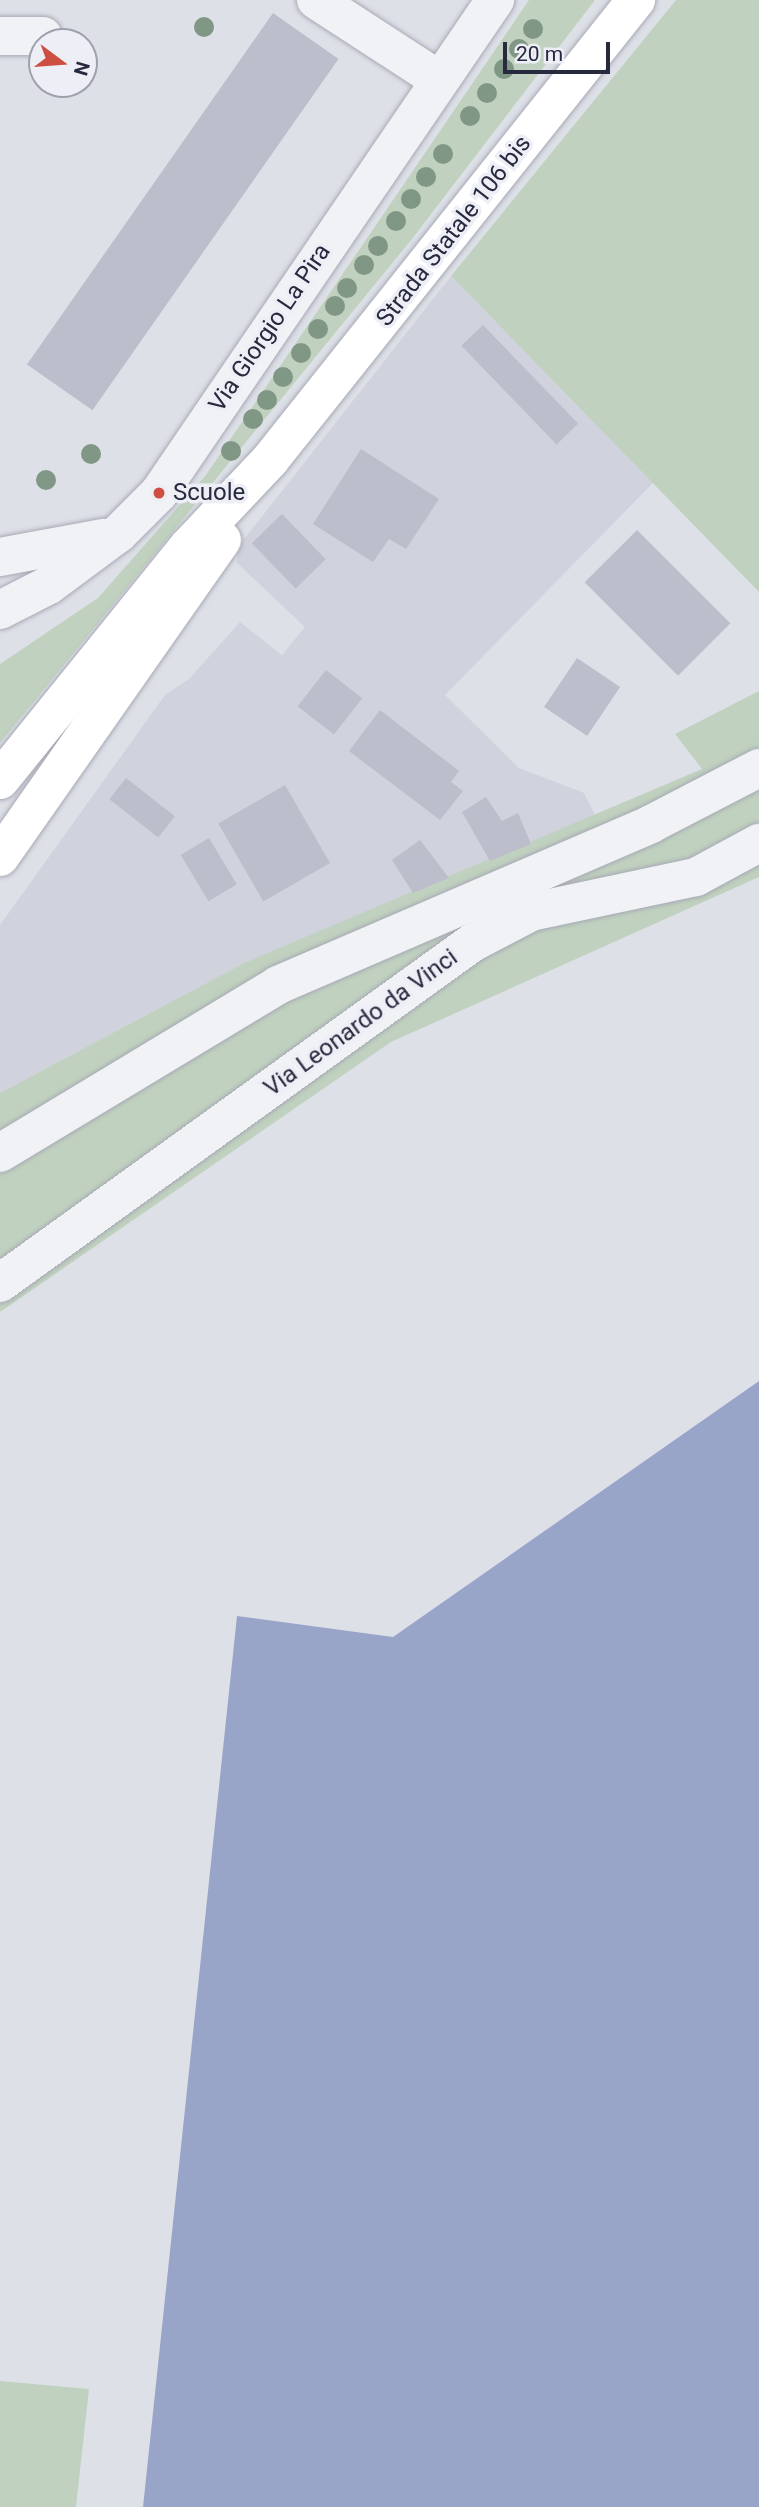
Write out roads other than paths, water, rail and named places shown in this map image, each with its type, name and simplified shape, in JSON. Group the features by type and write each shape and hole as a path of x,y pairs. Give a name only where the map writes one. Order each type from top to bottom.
{"main road":[{"name":"Strada Statale 106 bis","path":"270,460 636,0"},
{"path":"0,780 188,547 270,460"},
{"path":"0,857 204,569 270,460"}],"street":[{"path":"316,0 439,80"},
{"name":"Via Giorgio La Pira","path":"0,610 49,586 118,534 159,493 495,0"},
{"path":"0,36 28,36"},
{"path":"0,557 118,534"},
{"name":"Via Leonardo da Vinci","path":"0,1153 278,985 651,824 759,768"},
{"name":"Via Leonardo da Vinci","path":"0,1283 472,943 531,912 696,877 759,843"}],"water":[{"path":"759,1381 759,2507 143,2507 237,1616 393,1637"}],"place":[{"name":"Scuole","path":"159,493"}]}
